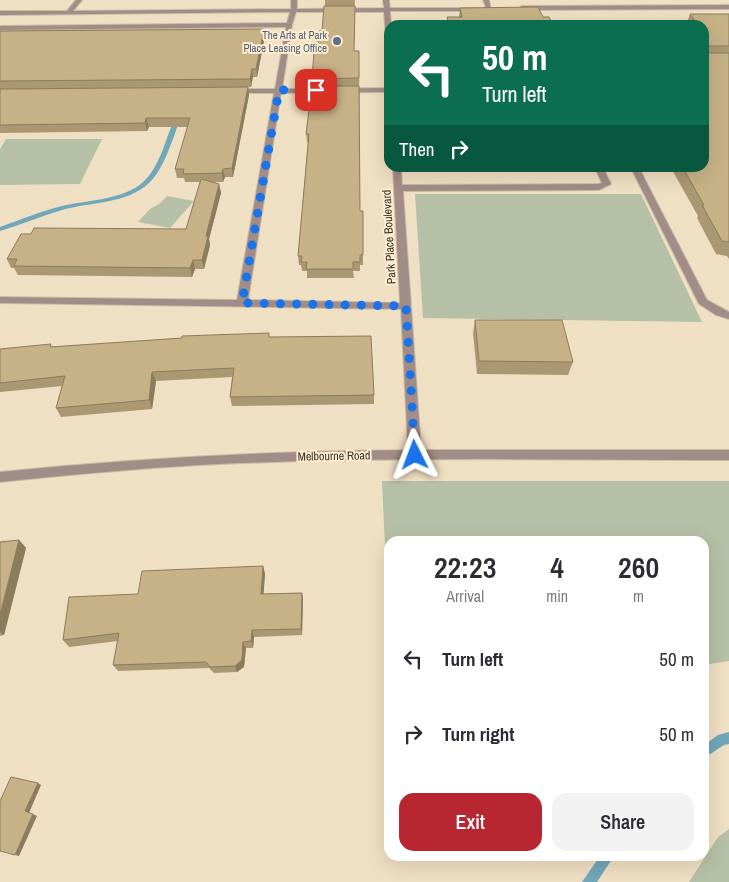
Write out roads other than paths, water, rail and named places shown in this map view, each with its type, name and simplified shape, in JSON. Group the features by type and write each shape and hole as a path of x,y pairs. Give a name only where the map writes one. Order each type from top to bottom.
{"street":[{"path":"69,12 79,0"},
{"path":"242,303 289,25 294,10 294,0"},
{"path":"386,0 388,20"},
{"path":"486,0 488,9"},
{"path":"528,0 532,8"},
{"path":"688,0 694,7"},
{"path":"515,8 726,7 729,13"},
{"path":"1,14 497,9"},
{"path":"0,28 289,25"},
{"path":"219,91 384,90"},
{"name":"Park Place Boulevard","path":"397,172 415,455"},
{"path":"398,188 600,187 607,184 601,172"},
{"path":"637,172 703,302 720,313 729,316"},
{"path":"0,300 406,306"},
{"name":"Melbourne Road","path":"0,477 125,465 230,459 415,455 729,456"}],"waterway":[{"path":"0,229 62,208 120,196 141,187 149,180 158,166 178,117"},
{"path":"709,748 722,739 729,738"},
{"path":"589,882 604,861"}],"place":[{"name":"The Arts at Park Place Leasing Office","path":"337,41"}]}
